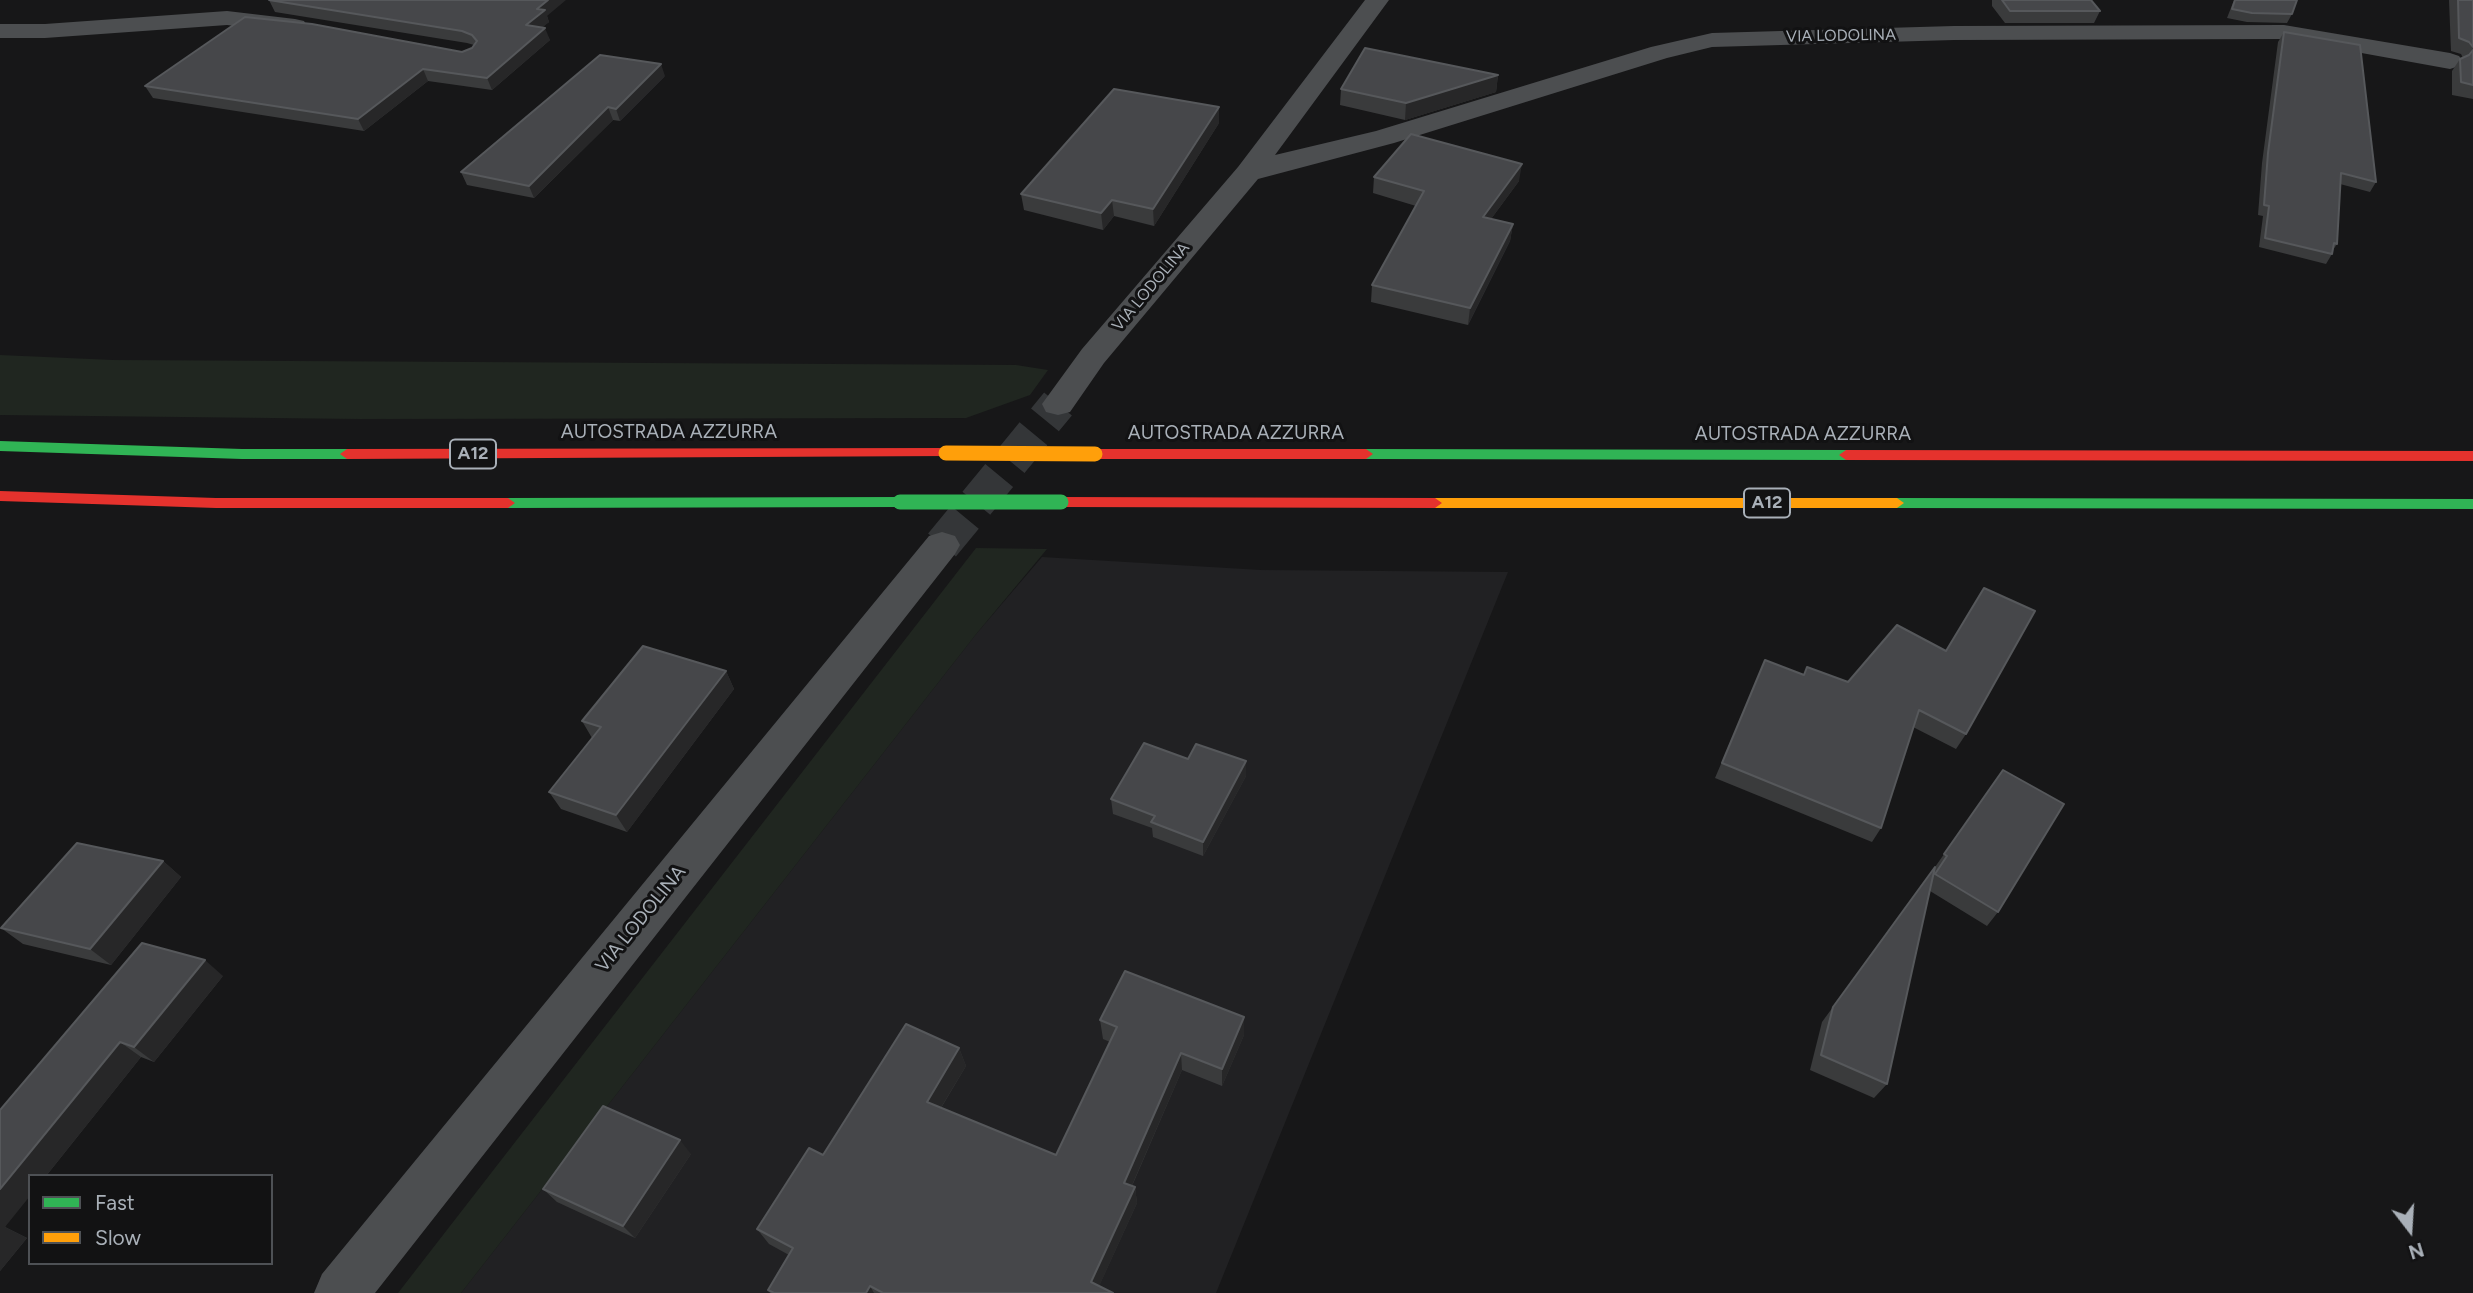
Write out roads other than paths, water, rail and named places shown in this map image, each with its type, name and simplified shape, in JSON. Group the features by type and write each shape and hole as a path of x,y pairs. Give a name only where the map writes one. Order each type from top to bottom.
{"highway":[{"name":"AUTOSTRADA AZZURRA","path":"0,446 242,454 2473,456"},
{"name":"A12","path":"0,496 216,503 2473,504"}],"street":[{"name":"VIA LODOLINA","path":"1058,404 1093,356 1248,173 1377,0"},
{"path":"0,31 45,32 228,18 318,29"},
{"name":"VIA LODOLINA","path":"1248,173 1288,160 1384,137 1660,52 1712,40 1954,33 2284,32 2450,61"},
{"name":"VIA LODOLINA","path":"341,1293 942,545"}],"tunnel":[{"path":"942,545 1058,404"}]}
